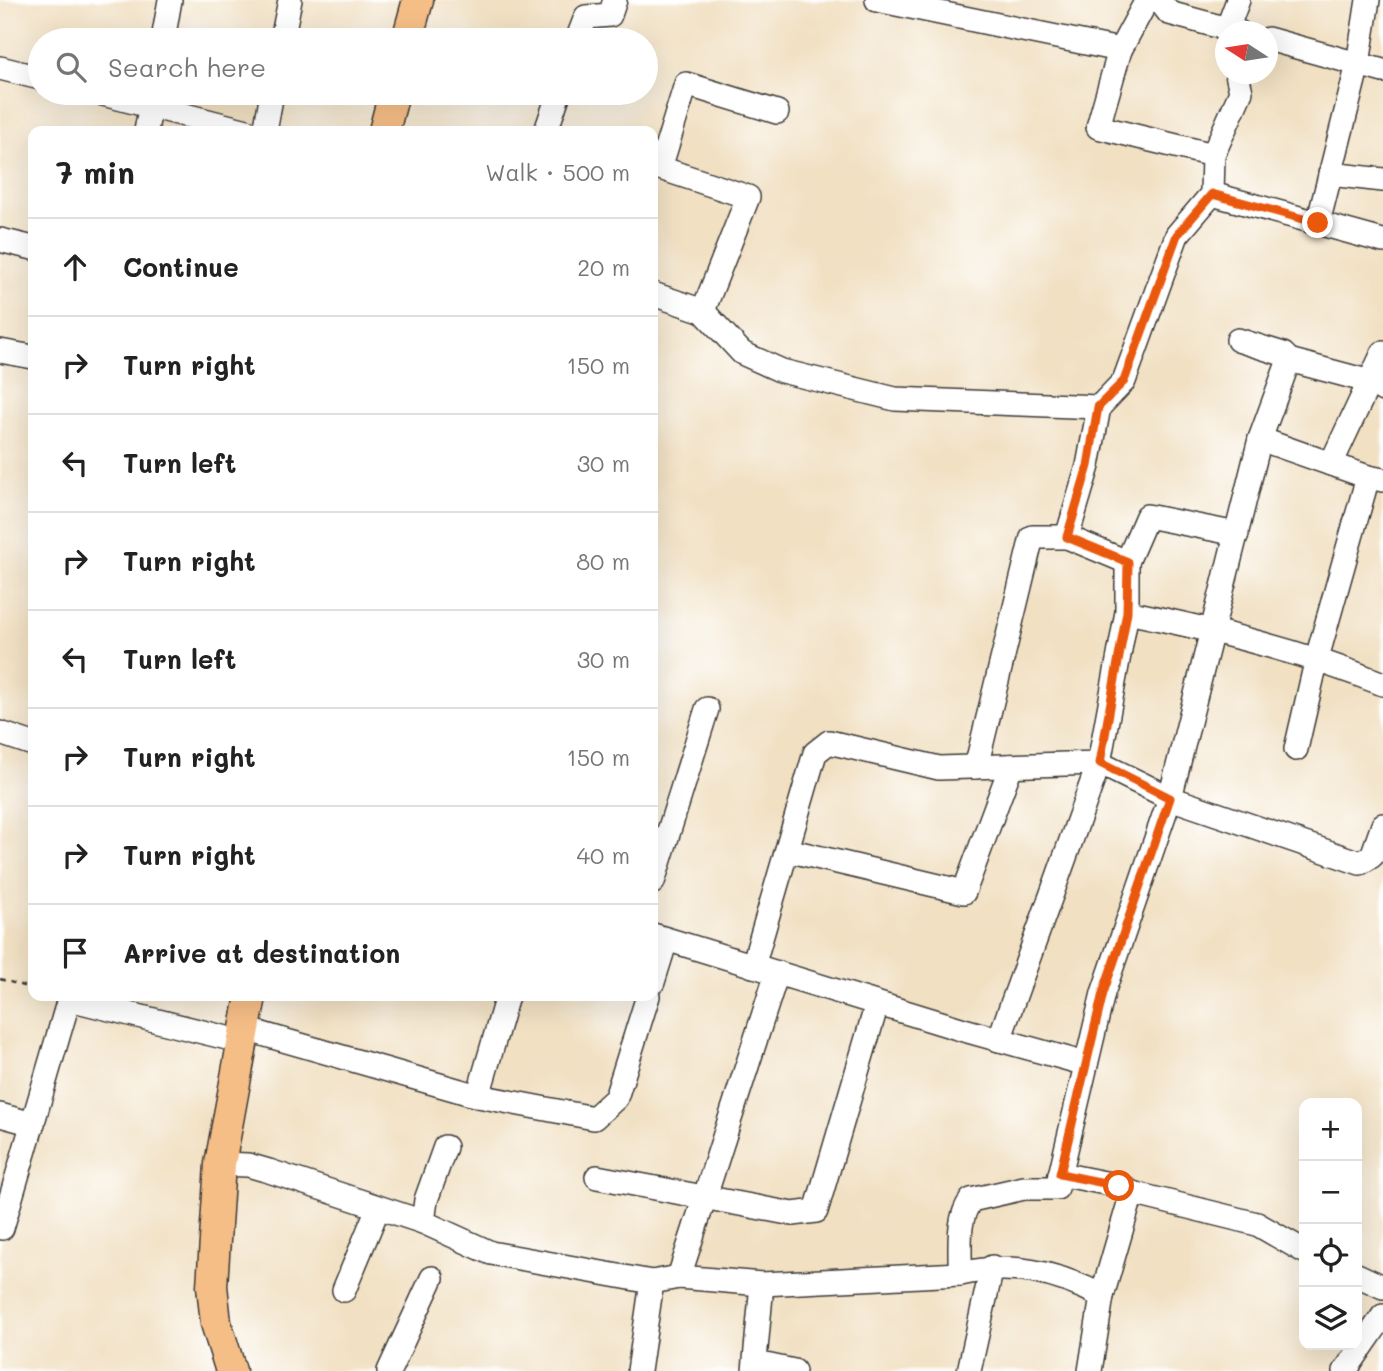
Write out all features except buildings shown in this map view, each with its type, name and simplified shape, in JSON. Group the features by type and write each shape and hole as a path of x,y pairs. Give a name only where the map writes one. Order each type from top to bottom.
{"main road":[{"path":"395,28 402,0"},
{"path":"410,28 418,0"},
{"path":"370,126 376,105"},
{"path":"385,126 391,105"},
{"path":"231,1371 216,1323 212,1286 220,1164 238,1034 238,1001"},
{"path":"214,1371 202,1336 198,1292 208,1164 238,1034 249,1001"}],"street":[{"path":"165,28 170,0"},
{"path":"284,28 290,0"},
{"path":"582,28 586,17 610,15 615,0"},
{"path":"877,0 1120,50"},
{"path":"1147,0 1120,50 1098,127 1213,155"},
{"path":"1160,0 1169,13 1215,26"},
{"path":"1232,21 1238,0"},
{"path":"1318,223 1358,64 1368,0"},
{"path":"1278,42 1383,71"},
{"path":"0,68 28,75"},
{"path":"703,312 748,197 660,168 686,84 777,112"},
{"path":"1067,537 1088,466 1098,407 1124,381 1177,235 1212,194 1213,155 1241,92 1239,84"},
{"path":"147,126 150,105"},
{"path":"169,105 232,126"},
{"path":"266,126 270,105"},
{"path":"548,126 555,105"},
{"path":"1330,174 1383,180"},
{"path":"1212,194 1383,241"},
{"path":"0,240 28,247"},
{"path":"658,296 703,312 742,353 782,371 895,399 1098,407"},
{"path":"1238,340 1283,354 1289,360 1377,386"},
{"path":"0,351 28,356"},
{"path":"1331,464 1377,386 1383,353"},
{"path":"960,1274 961,1224 964,1209 971,1200 1024,1188 1056,1188 1103,993 1170,798 1260,439 1289,360"},
{"path":"1260,439 1375,478 1317,658 1296,749"},
{"path":"999,1040 1100,763 1127,612 1128,562 1147,516 1237,534"},
{"path":"976,767 1032,537 1067,537 1128,562"},
{"path":"1127,612 1214,630 1317,658 1383,684"},
{"path":"658,866 707,709"},
{"path":"0,733 28,742"},
{"path":"753,966 815,753 829,742 939,768 1100,763 1170,798 1360,863 1372,856 1383,825"},
{"path":"787,849 964,892 1011,766"},
{"path":"660,937 877,1004 1086,1064"},
{"path":"679,1277 776,973"},
{"path":"1,1229 68,1001"},
{"path":"79,1001 238,1034 478,1096 594,1118 616,1098 646,1001"},
{"path":"478,1096 506,1001"},
{"path":"597,1177 793,1214 816,1211 877,1004"},
{"path":"0,1115 33,1124"},
{"path":"423,1223 426,1200 445,1147"},
{"path":"220,1164 248,1165 423,1223 491,1253 652,1282 679,1277 762,1284 960,1274 992,1267 1028,1269 1102,1296"},
{"path":"1060,1174 1119,1186 1132,1193 1257,1224 1299,1248"},
{"path":"1090,1371 1102,1296 1132,1193"},
{"path":"344,1290 378,1208"},
{"path":"969,1371 992,1267"},
{"path":"1362,1277 1383,1287"},
{"path":"389,1371 432,1278"},
{"path":"639,1371 652,1282"},
{"path":"762,1284 755,1367 794,1371"},
{"path":"1345,1371 1383,1316"}],"path":[{"path":"0,979 28,987"}],"route":[{"path":"1119,1186 1060,1174 1103,993 1170,798 1100,763 1127,612 1128,562 1067,537 1088,466 1098,407 1124,381 1177,235 1212,194 1318,223"}]}
